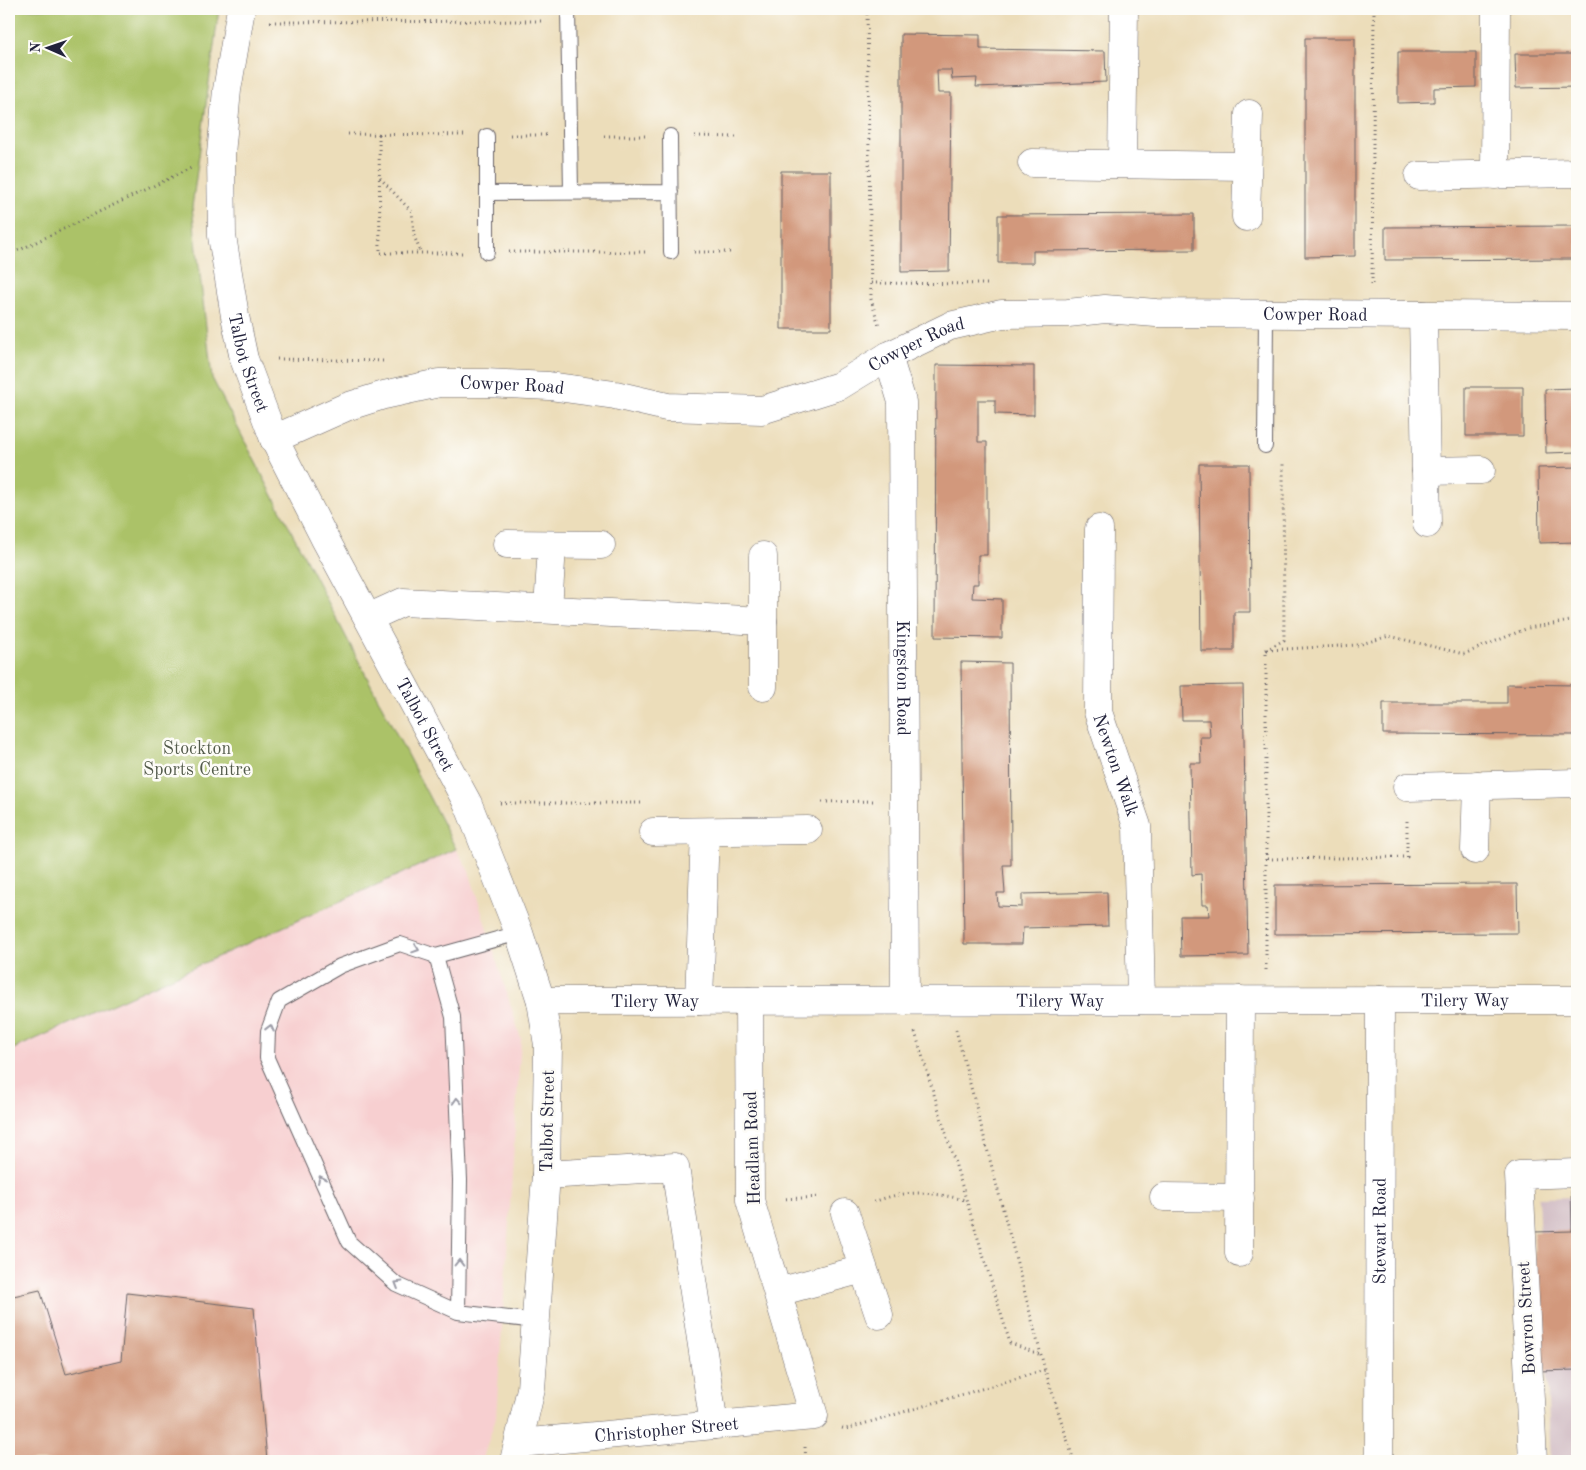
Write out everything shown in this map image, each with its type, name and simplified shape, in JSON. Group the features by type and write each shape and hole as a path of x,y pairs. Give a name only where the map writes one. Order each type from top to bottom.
{"street":[{"path":"1122,163 1124,9"},
{"path":"1495,175 1496,9"},
{"name":"Talbot Street","path":"239,15 227,90 221,154 222,236 244,359 274,439 468,804 519,933 541,1001 548,1045 546,1175 531,1389 517,1452"},
{"path":"1246,217 1249,114"},
{"path":"1032,163 1246,166"},
{"path":"1419,176 1577,174"},
{"name":"Cowper Road","path":"274,439 346,407 384,395 439,383 549,386 615,395 667,407 762,410 839,386 888,356 950,326 1002,314 1068,313 1105,309 1266,314 1577,316"},
{"path":"1423,315 1427,524"},
{"name":"Kingston Road","path":"888,356 902,402 906,1001"},
{"path":"1426,471 1481,470"},
{"name":"Newton Walk","path":"1099,529 1098,712 1137,826 1141,1000"},
{"path":"508,544 552,546 601,545"},
{"path":"548,609 552,546"},
{"path":"762,556 764,687"},
{"path":"368,618 404,602 763,621"},
{"path":"1407,787 1577,783"},
{"path":"1475,850 1477,785"},
{"path":"653,832 808,830"},
{"path":"699,1001 705,832"},
{"path":"1239,1254 1240,1198 1253,1000"},
{"name":"Stewart Road","path":"1379,1461 1380,1000"},
{"name":"Tilery Way","path":"541,1001 1577,1000"},
{"name":"Headlam Road","path":"749,1001 750,1200 814,1416"},
{"path":"546,1175 675,1167 714,1425"},
{"name":"Bowron Street","path":"1534,1461 1519,1175 1577,1173"},
{"path":"1164,1197 1240,1198"},
{"path":"845,1213 878,1315"},
{"path":"778,1292 863,1269"},
{"name":"Christopher Street","path":"517,1452 714,1425 814,1416"}],"lane":[{"path":"568,9 571,192"},
{"path":"487,136 487,252"},
{"path":"670,136 671,252"},
{"path":"487,193 670,192"},
{"path":"1265,446 1266,314"},
{"path":"519,933 436,956 400,944 340,966 279,1001 268,1031 268,1058 349,1242 396,1284 458,1312 536,1321"},
{"path":"436,956 453,1017 460,1180 458,1312"}],"path":[{"path":"867,9 871,299 888,356"},
{"path":"1372,314 1374,9"},
{"path":"239,15 550,21"},
{"path":"348,134 553,135"},
{"path":"379,134 380,253 734,252"},
{"path":"9,255 221,154"},
{"path":"379,177 412,212 414,236 421,253"},
{"path":"244,359 389,361"},
{"path":"1265,446 1284,464 1284,640 1266,650"},
{"path":"1266,650 1358,645 1389,636 1464,654 1528,628 1577,620"},
{"path":"1253,1000 1267,858 1266,650"},
{"path":"1267,858 1407,857 1407,787"},
{"path":"948,1000 1045,1370 1074,1461"},
{"path":"906,1001 1010,1343 1042,1356"},
{"path":"814,1416 846,1429 1045,1370"}],"shaded area":[{"path":"456,849 469,871 521,1039 496,1417 482,1461 9,1461 9,1051"},
{"path":"1577,1197 1577,1461 1551,1461 1538,1198"}],"green space":[{"name":"Stockton Sports Centre","path":"9,9 219,9 192,207 212,378 456,849 9,1051"}],"building":[{"path":"901,34 980,35 980,49 1105,51 1106,82 976,87 977,78 952,79 951,70 937,70 938,93 951,93 949,271 901,272"},
{"path":"1305,38 1355,38 1355,256 1305,257"},
{"path":"1398,52 1476,52 1476,87 1434,88 1434,102 1398,103"},
{"path":"1515,54 1577,54 1577,87 1516,88"},
{"path":"781,171 831,171 831,329 781,329"},
{"path":"1194,214 1194,250 1033,251 1033,263 998,263 998,215"},
{"path":"1577,226 1577,259 1385,260 1385,227"},
{"path":"936,365 1034,366 1034,415 995,414 995,400 978,400 978,442 987,442 987,555 978,555 978,584 973,584 972,598 1002,599 1002,638 935,637"},
{"path":"1466,387 1523,387 1523,436 1466,436"},
{"path":"1577,388 1577,452 1546,453 1545,389"},
{"path":"1199,464 1249,464 1250,612 1234,612 1234,651 1201,651"},
{"path":"1577,467 1577,542 1539,543 1538,468"},
{"path":"961,662 1010,663 1011,865 1003,865 1005,893 997,893 998,906 1022,907 1022,894 1107,892 1108,926 1023,928 1022,944 964,944"},
{"path":"1507,684 1577,685 1577,735 1383,734 1383,703 1507,703"},
{"path":"1243,685 1248,955 1181,956 1180,916 1209,916 1208,905 1202,905 1201,874 1192,875 1190,763 1201,763 1200,737 1210,737 1209,720 1182,720 1181,686"},
{"path":"1517,884 1518,933 1275,934 1275,885"},
{"path":"1571,1189 1577,1189 1577,1370 1537,1371 1534,1232 1572,1231"},
{"path":"40,1290 66,1374 121,1361 127,1293 254,1308 267,1461 9,1461 9,1297"}]}
